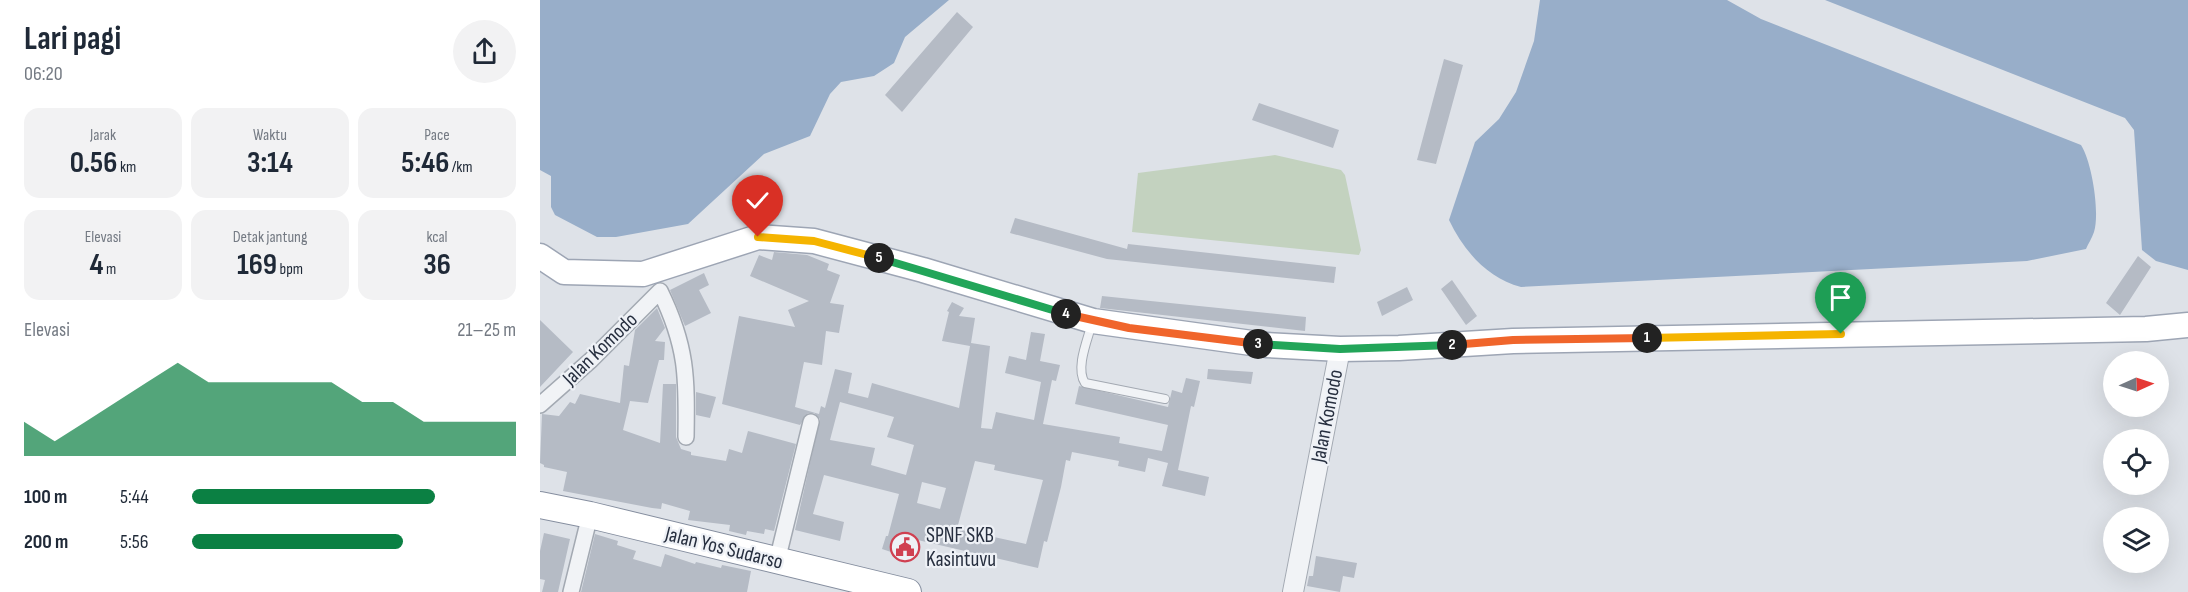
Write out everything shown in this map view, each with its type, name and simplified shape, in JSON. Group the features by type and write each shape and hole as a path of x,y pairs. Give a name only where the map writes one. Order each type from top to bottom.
{"highway":[{"name":"Jalan Yos Sudarso","path":"540,506 590,514 777,561 834,583 908,592"}],"main road":[{"name":"Jalan Komodo","path":"540,256 564,272 643,274 758,237 814,241 923,270 1093,321 1266,345 1340,349"},
{"path":"1340,349 1399,348 1513,340 2146,329 2188,325"}],"street":[{"name":"Jalan Komodo","path":"540,405 591,360 660,291 674,320 686,366 686,436"},
{"name":"Jalan Komodo","path":"1293,592 1340,349"},
{"path":"777,561 811,422"},
{"path":"571,592 590,514"}],"lane":[{"path":"1093,321 1081,369 1081,377 1085,383 1165,399"}],"green space":[{"path":"1275,155 1341,170 1345,175 1361,250 1359,255 1132,232 1138,173"}],"water":[{"path":"540,0 949,0 905,37 894,63 874,76 841,82 830,94 810,136 764,154 688,224 616,237 597,237 555,215 551,207 551,176 540,170"},
{"path":"1540,0 1727,0 1761,19 2081,145 2089,163 2094,188 2096,224 2093,234 2086,249 2027,261 1521,287 1509,283 1478,262 1462,242 1449,220 1475,142 1499,119 1516,92 1534,41"},
{"path":"1825,0 2188,0 2188,270 2156,261 2142,250 2134,130 2125,118"}],"building":[{"path":"957,12 973,27 902,112 885,95"},
{"path":"1444,59 1463,65 1436,164 1417,160"},
{"path":"1259,103 1339,130 1333,148 1252,120"},
{"path":"1015,218 1127,249 1128,244 1336,267 1334,283 1107,259 1010,233"},
{"path":"774,252 807,255 829,264 827,270 840,275 830,303 844,305 839,333 826,331 822,365 804,362 795,407 819,414 821,406 825,408 835,369 852,373 848,393 868,398 872,383 959,408 970,346 942,341 949,312 947,311 952,302 964,308 959,316 975,318 971,343 990,346 981,428 992,429 996,412 1034,420 1041,382 1005,373 1009,356 1026,360 1031,332 1045,334 1040,361 1060,365 1056,381 1052,380 1043,424 1120,437 1119,443 1162,451 1168,425 1075,404 1079,386 1168,407 1172,390 1182,393 1186,378 1200,381 1194,407 1191,406 1178,470 1209,477 1205,496 1162,486 1168,463 1148,458 1145,472 1118,466 1119,461 1072,452 1070,461 1066,460 1047,542 1044,541 1038,568 909,538 903,556 882,549 886,536 888,536 899,494 824,475 813,514 844,522 840,541 795,530 820,419 814,413 808,413 800,425 722,404 739,316 795,327 788,310 809,301 750,276 759,255 772,260","holes":["840,402 894,417 887,437 914,445 906,475 871,465 875,448 830,440","975,461 995,465 994,470 1043,480 1026,544 957,529","922,482 946,488 940,509 917,503"]},
{"path":"2138,256 2151,267 2120,315 2106,303"},
{"path":"704,273 709,285 699,290 711,313 685,326 670,290"},
{"path":"1452,280 1477,316 1466,325 1441,289"},
{"path":"1407,287 1413,300 1382,316 1377,302"},
{"path":"1102,296 1306,317 1305,331 1100,308"},
{"path":"657,308 665,328 655,341 665,342 664,360 659,360 648,403 630,401 623,430 660,443 663,384 676,384 676,437 681,449 691,452 691,455 726,461 729,449 742,453 748,431 796,444 774,531 765,529 764,534 747,531 746,535 729,531 730,525 688,520 690,511 662,503 661,509 652,508 563,491 567,472 544,467 540,463 542,414 559,416 570,402 575,404 580,394 620,403 624,365 629,366 635,330"},
{"path":"540,320 573,352 540,387"},
{"path":"1208,369 1253,372 1251,384 1207,379"},
{"path":"696,392 716,397 710,418 696,415"},
{"path":"544,533 570,539 558,592 542,592 545,580 540,579 540,551"},
{"path":"595,534 618,541 617,545 636,551 633,559 661,567 665,554 695,564 696,562 721,568 722,565 751,571 747,592 581,592"},
{"path":"1316,556 1357,563 1354,578 1343,576 1340,592 1307,586 1309,576 1313,576"}],"place":[{"name":"SPNF SKB Kasintuvu","path":"905,547"}],"route":[{"path":"758,237 814,241 923,270 1093,321 1129,328 1266,345 1340,349 1399,348 1513,340 1841,334"}]}
